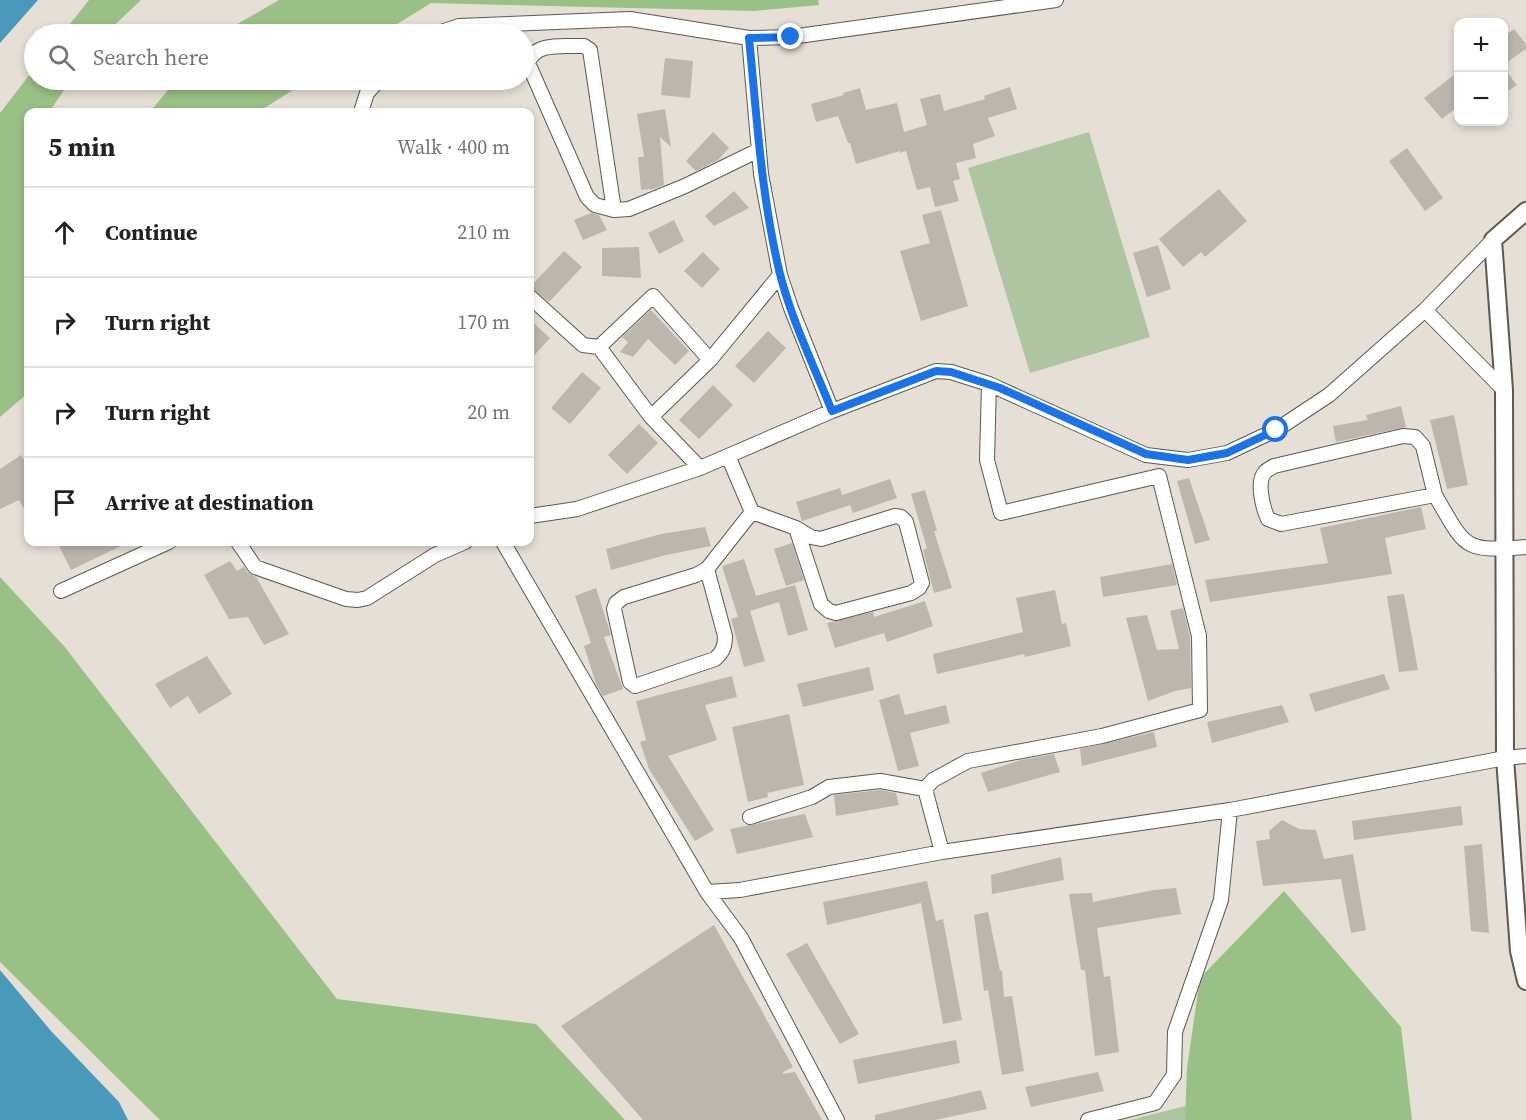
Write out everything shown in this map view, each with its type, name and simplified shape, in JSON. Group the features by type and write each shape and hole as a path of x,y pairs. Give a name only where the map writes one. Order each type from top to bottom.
{"street":[{"path":"508,24 630,19 749,38 791,37 1056,0"},
{"path":"749,38 763,185 780,275 832,411"},
{"path":"534,53 540,48 584,46 590,50 615,210"},
{"path":"534,77 587,197 595,205 615,210 629,209 759,150"},
{"path":"362,108 370,90"},
{"path":"534,515 577,509 700,468 832,411 936,371 951,372 989,384 1146,454 1188,460 1227,453 1276,430 1329,395 1425,310 1493,240 1526,211"},
{"path":"1493,240 1504,390 1505,758 1519,951 1526,981"},
{"path":"651,417 710,360 780,275"},
{"path":"599,347 653,296 710,360"},
{"path":"534,301 583,345 599,347 651,417 700,468"},
{"path":"1425,310 1504,390"},
{"path":"925,789 933,780 968,761 1102,736 1200,710 1199,636 1159,476 1001,513 987,460 989,384"},
{"path":"1435,495 1281,524 1268,519 1264,511 1261,482 1264,472 1274,466 1403,436 1415,437 1423,446 1435,495 1460,537 1467,544 1483,549 1526,548"},
{"path":"728,456 752,512 796,528 811,537 821,540 895,516 902,517 906,522 922,584 911,593 836,613 829,611 821,604 796,528"},
{"path":"707,569 725,636 725,646 721,654 715,659 635,686 630,682 614,609 616,603 624,597 696,575 707,569 752,512"},
{"path":"61,591 160,546"},
{"path":"241,546 255,567 346,599 358,600 368,598 435,555 456,546"},
{"path":"505,546 707,892 741,938 837,1120"},
{"path":"707,892 740,890 942,852 1230,810 1505,758 1526,756"},
{"path":"750,817 812,797 829,787 880,781 925,789"},
{"path":"925,789 942,852"},
{"path":"1088,1120 1155,1102 1174,1075 1175,1032 1221,900 1230,810"}],"green space":[{"path":"89,0 141,0 116,24 70,24"},
{"path":"279,0 818,0 819,5 754,11 431,3 397,24 237,24"},
{"path":"24,82 24,90 64,90 52,108 24,108 24,396 0,417 0,113"},
{"path":"168,90 293,90 264,108 153,108"},
{"path":"1089,132 1150,337 1030,373 968,168"},
{"path":"0,577 64,646 337,999 536,1024 625,1120 160,1120 0,962"},
{"path":"1284,891 1401,1027 1412,1120 1185,1120 1187,1068 1200,978"},
{"path":"1205,1101 1215,1120 1130,1120"}],"water":[{"path":"0,0 38,0 0,43"},
{"path":"0,970 51,1031 119,1102 128,1120 0,1120"}],"building":[{"path":"1514,29 1526,44 1526,49 1508,62 1508,33"},
{"path":"665,58 693,61 690,98 661,95"},
{"path":"1508,74 1517,85 1508,91"},
{"path":"1454,75 1454,109 1442,119 1424,98"},
{"path":"1010,87 1017,109 988,118 995,136 973,144 976,158 956,163 960,179 953,181 959,201 935,207 930,187 917,190 906,151 856,164 838,116 816,122 811,104 860,88 866,110 897,103 904,132 927,125 920,99 940,94 944,111 985,99 984,96"},
{"path":"665,109 671,147 660,137 664,185 641,190 638,157 644,157 637,114"},
{"path":"713,132 729,148 718,160 696,171 686,161"},
{"path":"1407,148 1443,198 1425,211 1389,161"},
{"path":"1219,189 1247,221 1205,257 1201,252 1183,267 1159,239"},
{"path":"734,191 749,208 714,226 705,216"},
{"path":"941,210 968,306 921,321 900,251 930,243 922,215"},
{"path":"591,213 599,215 607,230 583,240 574,220"},
{"path":"674,220 684,241 659,254 648,233"},
{"path":"1158,245 1171,289 1147,297 1133,253"},
{"path":"639,247 641,278 602,276 602,248"},
{"path":"564,251 582,267 549,302 534,290 534,283"},
{"path":"703,252 720,269 702,288 684,271"},
{"path":"651,310 689,351 675,365 648,339 633,357 620,352 628,342 622,337"},
{"path":"534,324 550,338 534,356"},
{"path":"768,331 786,348 754,383 735,366"},
{"path":"582,372 601,388 570,424 551,408"},
{"path":"713,385 733,405 699,439 679,420"},
{"path":"1401,406 1406,427 1336,442 1333,426 1368,420 1366,415"},
{"path":"1454,415 1468,485 1447,489 1430,420"},
{"path":"639,424 658,443 627,474 608,455"},
{"path":"21,455 24,459 24,509 19,500 0,509 0,469"},
{"path":"1189,478 1210,540 1195,544 1177,481"},
{"path":"890,479 897,498 853,513 850,505 802,521 796,502 840,488 842,495"},
{"path":"925,490 937,531 934,531 952,588 934,593 923,550 927,548 911,494"},
{"path":"1421,507 1426,529 1385,538 1392,574 1210,602 1205,580 1328,563 1320,528"},
{"path":"705,527 711,546 611,570 606,549 661,534"},
{"path":"792,543 804,580 786,586 774,549"},
{"path":"59,546 121,546 71,570"},
{"path":"744,559 756,596 795,585 808,630 788,636 779,602 750,611 765,661 744,667 731,619 738,617 722,566"},
{"path":"230,561 237,571 244,567 248,573 256,577 289,634 264,645 248,617 229,619 204,575"},
{"path":"1172,564 1177,585 1103,597 1100,577"},
{"path":"596,588 611,635 604,637 623,689 603,696 596,684 584,646 591,643 575,596"},
{"path":"1055,590 1062,624 1066,623 1071,646 937,674 933,654 1023,632 1016,598"},
{"path":"1404,594 1418,670 1399,672 1387,596"},
{"path":"925,601 933,626 887,642 884,633 835,648 827,623 873,612 874,617"},
{"path":"1183,608 1190,637 1191,688 1148,701 1126,618 1147,615 1157,650 1179,649 1170,611"},
{"path":"207,656 232,694 199,714 188,696 170,708 155,684"},
{"path":"869,667 874,690 803,707 797,684"},
{"path":"1384,674 1390,689 1315,712 1309,694"},
{"path":"732,676 737,697 705,705 717,740 668,756 714,830 695,841 649,769 640,742 646,740 636,701"},
{"path":"899,694 905,715 946,705 950,723 910,733 919,766 898,771 879,700"},
{"path":"1282,705 1289,722 1212,743 1207,722"},
{"path":"789,714 804,785 767,793 768,797 748,802 732,727"},
{"path":"1154,732 1157,747 1082,766 1080,749"},
{"path":"1054,754 1060,772 988,792 981,773 1021,760"},
{"path":"880,790 896,793 899,805 836,816 834,795"},
{"path":"1461,806 1463,825 1354,840 1352,821"},
{"path":"805,814 813,837 737,854 730,829"},
{"path":"1282,820 1299,829 1316,830 1324,859 1353,854 1366,930 1351,933 1341,879 1263,886 1256,841 1270,839 1269,831"},
{"path":"1482,844 1489,933 1471,931 1464,846"},
{"path":"1061,857 1064,880 992,894 991,875"},
{"path":"927,881 936,921 943,919 962,1020 943,1024 921,903 827,925 823,902"},
{"path":"1176,888 1181,914 1097,928 1104,977 1110,976 1119,1052 1095,1056 1085,970 1081,970 1069,894 1092,893 1093,902"},
{"path":"988,912 1000,971 1002,970 1004,997 1012,996 1024,1071 1002,1075 988,990 984,991 974,915"},
{"path":"714,925 793,1067 783,1074 795,1072 822,1120 643,1120 561,1026"},
{"path":"807,943 859,1034 840,1044 786,954"},
{"path":"956,1040 960,1063 858,1084 853,1060"},
{"path":"1098,1072 1104,1091 1031,1107 1025,1087"},
{"path":"981,1090 987,1109 935,1120 875,1120 875,1115"}],"route":[{"path":"791,37 749,38 761,174 780,275 832,411 936,371 951,372 1000,388 1146,454 1188,460 1227,453 1276,430"}]}
